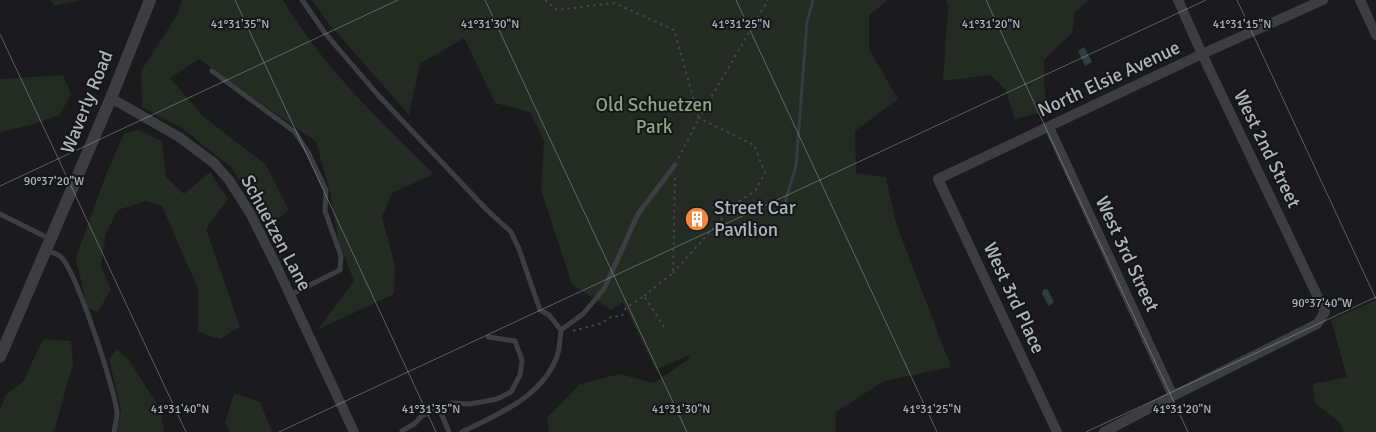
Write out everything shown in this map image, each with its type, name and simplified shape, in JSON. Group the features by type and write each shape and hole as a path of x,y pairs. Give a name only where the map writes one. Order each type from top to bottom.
{"street":[{"name":"Waverly Road","path":"0,357 111,98 150,0"},
{"name":"West 2nd Street","path":"1173,396 1316,324 1326,312 1178,0"},
{"name":"North Elsie Avenue","path":"938,179 1202,54 1323,0"},
{"path":"1360,0 1376,35"},
{"name":"Schuetzen Lane","path":"111,98 179,137 214,163 229,180 250,214 276,265 354,432"},
{"name":"West 3rd Street","path":"1049,127 1173,396"},
{"name":"West 3rd Place","path":"938,179 1057,432"},
{"path":"1104,432 1173,396"}],"lane":[{"path":"302,0 325,33 378,95 487,210 511,232 519,249 540,310 549,315 561,332"},
{"path":"212,72 295,132 326,190 326,211 341,256 340,270 289,295"},
{"path":"462,432 498,414 527,396 548,374 558,353 561,332 583,314 604,289 638,214 675,165"},
{"path":"0,214 47,244 69,267 94,332 114,394 117,415 114,432"},
{"path":"402,431 414,424 422,416 452,403 470,404 497,399 511,392 520,375 522,360 515,341 488,337"},
{"path":"439,408 448,432"}],"path":[{"path":"545,0 557,10 614,3 674,30 699,118 754,145 765,173 755,191 736,204 673,273 626,308 622,316 611,317 602,323 561,332"},
{"path":"673,273 675,165 699,118 768,0"},
{"path":"644,296 666,330"}],"green space":[{"path":"51,0 82,0 54,6"},
{"path":"182,0 283,0 316,48 353,92 434,174 392,193 382,217 395,266 394,294 317,330 354,281 339,243 330,192 316,142 199,59 170,78 203,116 266,165 289,210 270,226 231,167 182,128 142,107 141,71 177,15"},
{"name":"Old Schuetzen Park","path":"312,0 888,0 869,15 869,49 898,99 855,131 856,173 886,177 896,223 951,367 884,381 836,412 835,432 549,432 547,418 580,384 620,374 654,383 690,358 689,355 656,370 623,302 611,310 572,284 541,190 544,140 530,112 495,103 464,38 420,64 409,115 328,23"},
{"path":"946,0 1089,0 1075,12 1072,33 1044,60 1044,85 1048,111 1015,119 1005,89 990,75 943,81 948,7"},
{"path":"63,75 71,94 60,115 31,125 0,132 0,79"},
{"path":"139,130 162,141 166,177 184,194 210,172 228,199 206,229 240,327 220,339 198,332 198,289 162,206 146,201 118,210 106,233 101,266 111,289 98,312 87,308 76,257 107,172 124,133"},
{"path":"1376,300 1376,432 1344,432 1340,423 1315,403 1313,384 1347,377 1331,320"},
{"path":"43,339 71,341 73,363 55,428 52,432 0,432 0,411 5,395 23,382"},
{"path":"117,349 129,360 160,409 164,432 117,432 121,409 109,359"},
{"path":"234,393 260,402 272,432 230,432 225,423"}],"shaded area":[{"path":"1084,47 1092,62 1085,66 1078,51"},
{"path":"1045,289 1048,290 1054,302 1049,306 1042,294"}],"building":[{"name":"Street Car Pavilion","path":"698,211 704,217 696,226 689,220"}],"waterway":[{"path":"784,215 785,202 796,166 807,22 813,0"}],"place":[{"name":"Street Car Pavilion","path":"697,219"}]}
